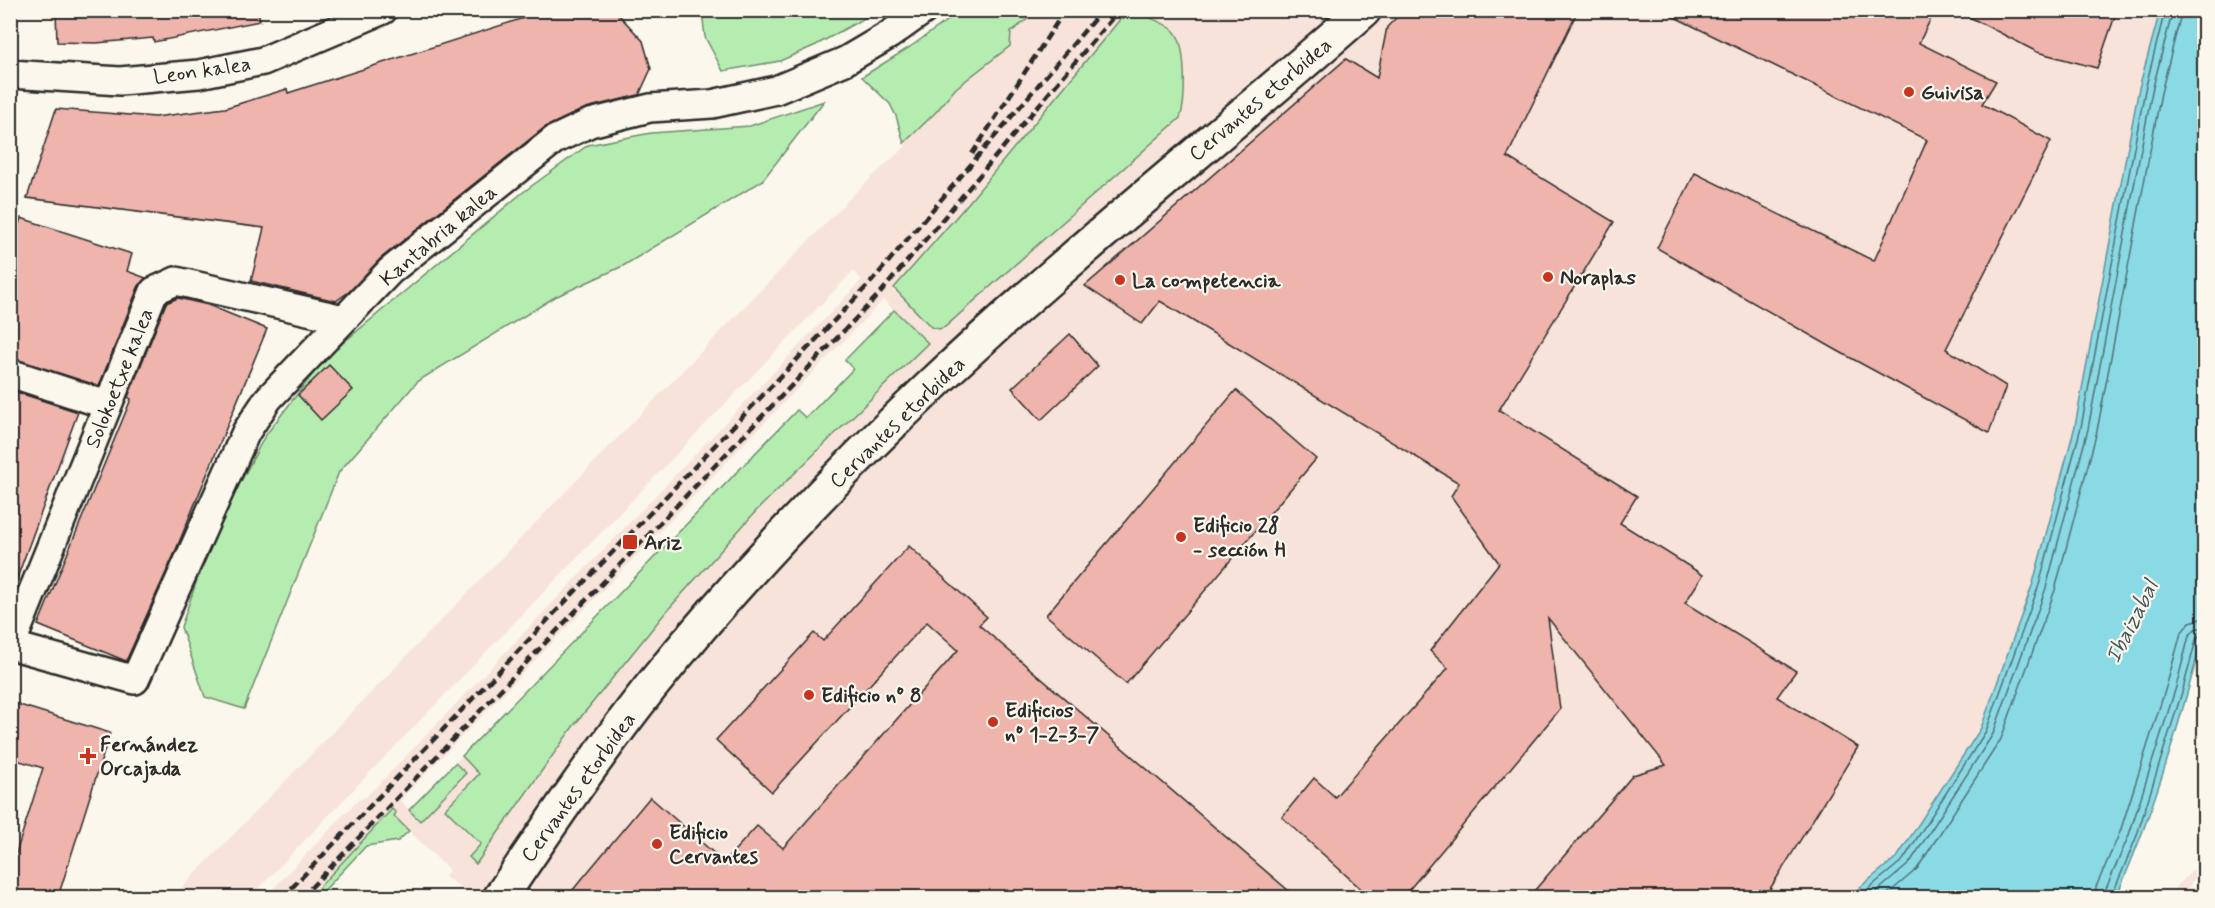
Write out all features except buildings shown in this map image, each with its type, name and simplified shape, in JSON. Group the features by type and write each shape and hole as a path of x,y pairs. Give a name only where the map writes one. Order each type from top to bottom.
{"street":[{"name":"Leon kalea","path":"10,74 120,81 199,74 263,61 383,10"},
{"name":"Kantabria kalea","path":"11,645 135,681 246,432 268,399 390,272 554,140 590,123 640,110 712,104 748,98 776,90 845,61 889,35 924,10"},
{"name":"Cervantes etorbidea","path":"500,897 569,797 649,690 756,565 836,480 934,383 1097,238 1364,10"},
{"name":"Solokoetxe kalea","path":"11,645 154,291 176,281 343,320"},
{"path":"10,373 107,405"}],"shaded area":[{"path":"1038,11 1127,11 965,207 894,287 932,327 939,329 945,327 1171,127 1138,12 1129,11 2160,11 2139,88 2075,426 2033,583 1981,728 1898,856 1848,897 476,897 445,877 449,870 394,816 392,809 310,897 265,897 358,800 366,797 383,780 862,280 853,271 250,897 172,898 858,190 906,146 904,143 936,112 956,88 1010,46 1011,32","holes":["883,300 928,342 757,510 665,613 572,728 476,864 481,844 479,773 462,756 455,763 466,773 419,821 400,800"]},
{"path":"2204,859 2204,863 2182,897 2166,897"}],"green space":[{"path":"702,10 877,11 816,45 780,61 723,71 705,37"},
{"path":"962,10 1038,11 1011,32 1010,46 956,88 936,112 904,143 890,104 862,77"},
{"path":"1127,11 1165,25 1174,31 1178,38 1184,73 1180,118 945,327 939,329 931,327 894,288 965,207"},
{"path":"824,101 762,181 623,266 555,297 418,381 339,472 244,709 205,697 181,627 212,536 265,436 325,358 522,193 588,145 651,133 750,126"},
{"path":"894,310 928,343 757,510 665,613 572,728 476,864 469,857 481,844 445,809 479,774 462,756 797,410 806,418 853,369 845,360"},
{"path":"455,763 466,773 420,821 409,810"},
{"path":"392,809 396,813 394,816 409,831 398,841 366,846 318,897 310,897"}],"water":[{"name":"Ibaizabal","path":"2160,11 2204,11 2204,630 2176,732 2143,832 2116,897 1848,897 1898,856 1981,728 2033,583 2075,426 2139,88"}],"railway":[{"path":"972,154 1065,10"},
{"path":"282,898 872,281 1102,10"},
{"path":"301,898 882,291 1119,10"}],"place":[{"name":"Guivisa","path":"1909,92"},
{"name":"Noraplas","path":"1548,277"},
{"name":"La competencia","path":"1120,280"},
{"name":"Edificio 28 - sección H","path":"1181,537"},
{"name":"Ariz","path":"630,542"},
{"name":"Edificio nº 8","path":"809,695"},
{"name":"Edificios nº 1-2-3-7","path":"993,722"},
{"name":"Fernández Orcajada","path":"88,756"},
{"name":"Edificio Cervantes","path":"657,844"}]}
